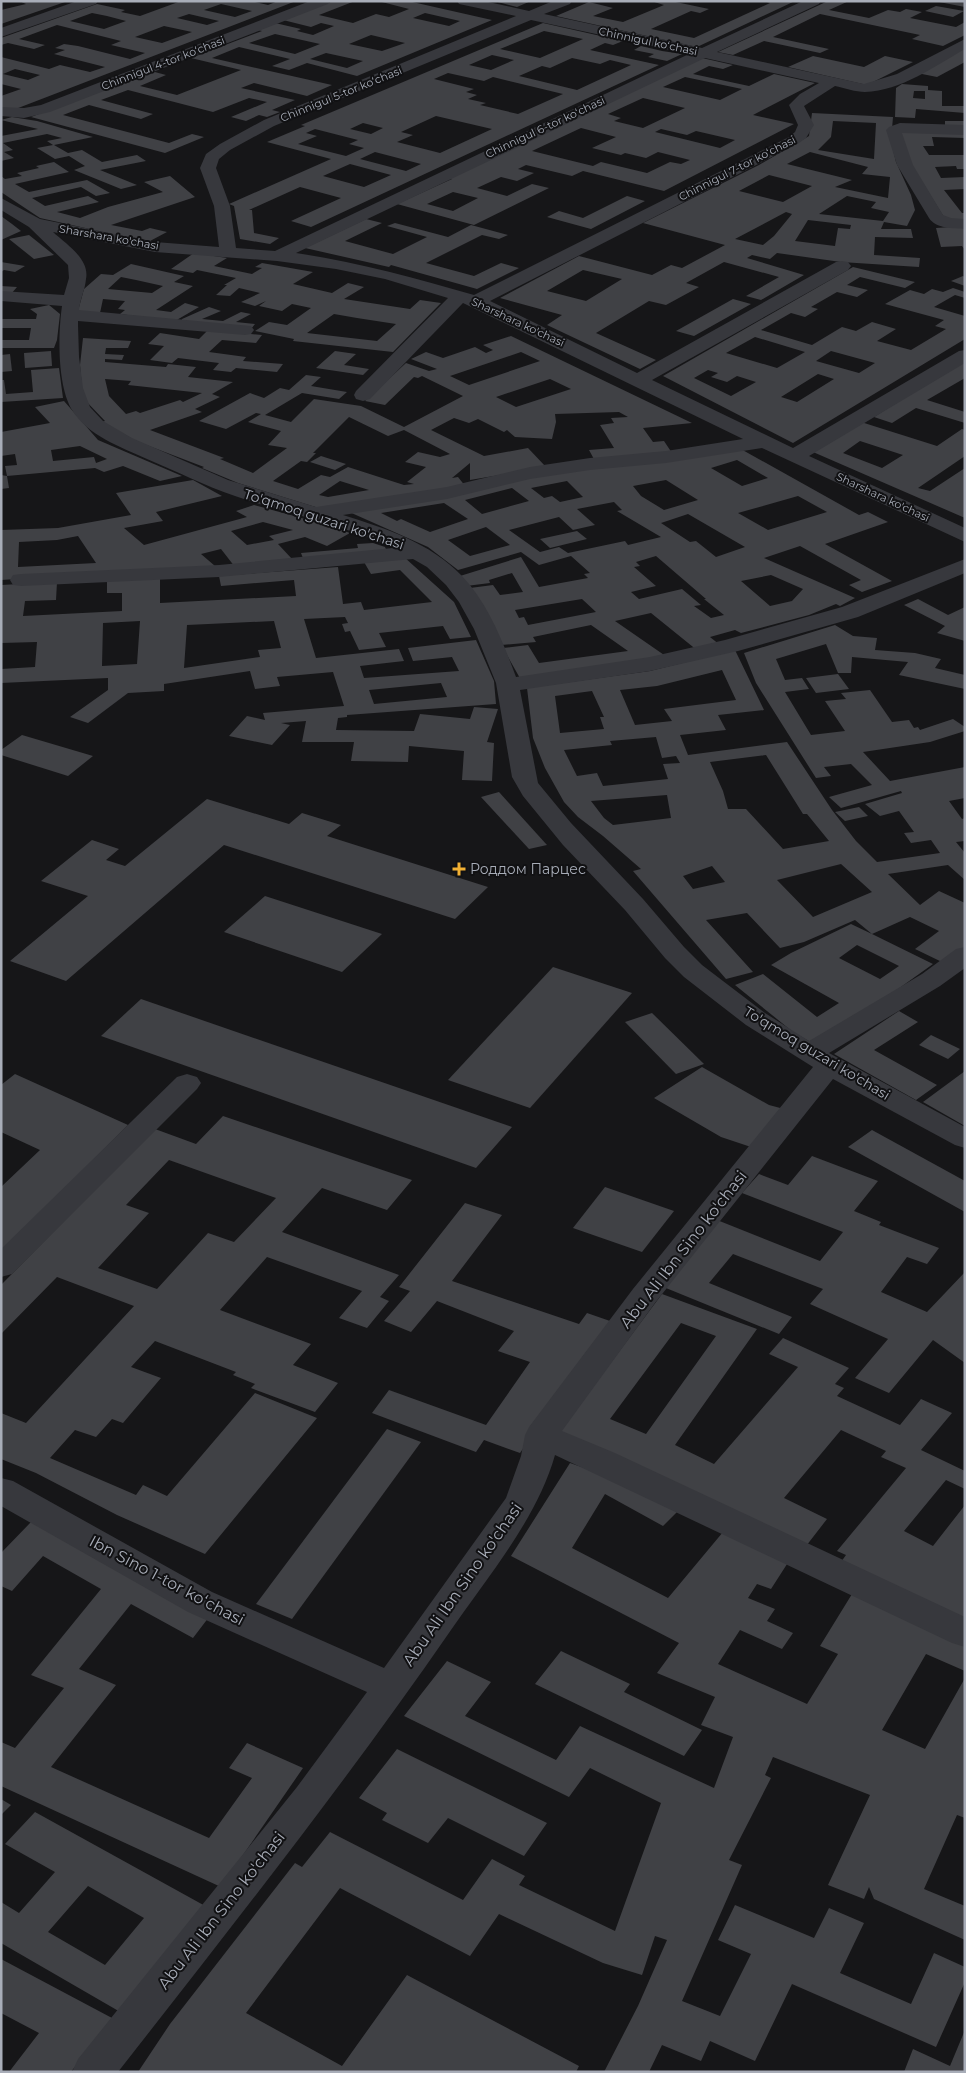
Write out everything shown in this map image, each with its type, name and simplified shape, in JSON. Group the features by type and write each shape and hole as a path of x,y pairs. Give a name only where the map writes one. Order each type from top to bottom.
{"street":[{"path":"1,33 91,1"},
{"name":"Chinnigul 4-tor koʻchasi","path":"1,111 24,113 45,109 322,1"},
{"name":"Chinnigul koʻchasi","path":"464,1 831,82"},
{"name":"Chinnigul 5-tor koʻchasi","path":"228,252 222,206 208,168 212,157 238,138 270,123 565,1"},
{"name":"Chinnigul 6-tor koʻchasi","path":"277,256 814,1"},
{"path":"831,82 864,88 884,85 965,43"},
{"name":"Chinnigul 7-tor koʻchasi","path":"468,299 794,140 801,135 806,125 796,105 805,97 831,82"},
{"path":"965,130 900,128 894,130 905,166 937,218 948,223 965,224"},
{"name":"To'qmoq guzari ko'chasi","path":"1,203 35,223 76,263 79,269 79,278 70,308 73,390 79,406 88,418 102,430 125,442 239,490 373,532 420,552 454,581 475,609 508,685 525,781 552,817 596,867 643,913 663,941 691,970 766,1026 965,1139"},
{"name":"Sharshara ko'chasi","path":"35,223 129,243 277,256 336,264 388,275 468,299 764,442 965,536"},
{"path":"638,380 842,266"},
{"path":"1,296 70,308 245,330"},
{"path":"363,395 468,299"},
{"path":"794,456 965,355"},
{"path":"315,513 447,492 530,473 590,464 666,457 764,442"},
{"path":"21,580 220,571 420,552"},
{"path":"508,685 650,664 730,646 850,612 965,565"},
{"path":"821,1058 965,955"},
{"name":"Abu Ali Ibn Sino ko'chasi","path":"94,2072 310,1798 391,1687 521,1502 538,1456 541,1436 821,1058"},
{"path":"1,1267 187,1083"},
{"path":"541,1436 603,1462 965,1633"},
{"name":"Ibn Sino 1-tor koʻchasi","path":"1,1490 200,1602 391,1687"}],"building":[{"path":"19,1 65,2 1,24 1,10 26,4"},
{"path":"181,1 251,1 268,5 278,1 296,1 13,110 1,108 1,96 21,89 1,84 1,57 49,69 60,65 90,72 105,67 54,54 65,50 55,48 64,44 78,46 130,59 145,53 111,45 121,41 57,25 19,39 45,45 34,49 8,43 1,45 1,38 97,4 125,10 121,12 140,16","holes":["221,4 252,11 235,17 204,10","92,13 126,21 104,29 70,21","189,14 219,21 207,25 177,18","164,26 192,32 162,43 135,37","15,69 40,75 28,80 3,74"]},
{"path":"333,1 355,1 319,15 353,23 376,14 389,17 409,9 378,1 408,1 492,20 357,76 307,63 289,70 272,66 290,59 239,47 212,58 332,85 307,96 254,83 241,88 295,100 272,110 280,112 267,117 259,115 246,121 231,117 267,102 249,98 213,112 128,90 101,100 153,114 141,119 89,105 63,115 169,143 192,134 204,137 165,153 31,117 151,71 166,75 140,86 177,95 241,70 191,58 262,31 258,30 275,23 301,29 297,31 313,35 334,26 321,23 311,27 283,20","holes":["425,13 460,21 449,26 413,18","275,34 320,44 295,54 249,43","371,35 405,43 382,51 349,44","326,53 363,61 347,68 310,59"]},
{"path":"494,1 531,1 517,7"},
{"path":"651,1 671,1 709,9 700,13 691,11 651,29 694,38 770,3 763,1 795,1 697,47 556,16 589,2 613,8 593,16 623,22 664,5"},
{"path":"828,1 849,1 829,10 869,18 888,10 900,12 906,9 922,12 910,18 956,27 965,22 965,35 943,46 912,39 920,35 820,14 773,37 829,49 820,53 764,41 733,55 718,52"},
{"path":"939,2 965,2 965,7"},
{"path":"936,6 964,11 953,17 925,11"},
{"path":"543,23 623,41 613,45 605,43 590,50 659,65 311,227 291,221 341,198 300,187 249,210 252,210 254,233 279,238 270,244 240,239 234,206 229,204 331,159 267,142 305,126 301,125","holes":["544,31 583,39 540,58 500,49","492,55 514,60 491,70 469,65","572,58 600,64 610,60 631,65 577,90 519,76 542,66 550,68","448,73 484,81 493,77 563,94 518,114 480,105 486,103 468,99 477,95 466,92 474,89 434,79","436,116 492,129 440,153 397,142 413,135 401,132","363,123 383,128 371,134 350,129","315,129 358,140 349,144 364,148 346,156 298,144 317,136 306,133","375,152 421,164 406,171 360,159","350,164 391,175 364,187 323,176"]},
{"path":"641,46 682,54 667,61 648,57 654,54 634,50"},
{"path":"965,48 965,62 937,77 917,73"},
{"path":"813,56 864,67 885,56 913,62 867,85 788,67"},
{"path":"702,58 733,65 723,69 709,66 693,74 749,86 774,74 815,83 753,115 794,124 664,191 583,171 572,176 526,165 518,169 534,173 517,181 501,177 477,188 507,196 532,184 549,188 474,225 397,204 452,179 447,177","holes":["685,77 742,89 720,100 663,87","643,98 685,108 643,128 614,121 621,118 608,114","581,128 616,137 592,148 621,155 625,153 646,158 658,152 690,160 681,164 670,162 647,173 601,162 593,166 532,151","661,129 687,135 696,131 735,140 720,148 655,132","453,192 478,198 453,211 427,204"]},
{"path":"902,84 928,86 928,90 942,91 942,106 965,106 965,113 916,109 915,118 895,117 896,88","holes":["914,91 925,91 925,99 913,98"]},
{"path":"812,113 893,117 891,141 896,162 911,195 915,210 907,226 884,222 881,229 911,229 913,238 875,237 874,255 920,258 919,267 841,262 777,253 770,259 752,255 747,258 804,275 761,300 746,296 779,277 724,262 686,283 699,287 666,305 649,301 596,333 656,360 640,369 547,325 562,315 500,298 579,256 652,275 671,265 682,268 725,245 643,223 759,165 809,136","holes":["833,121 876,123 874,159 818,150 831,137","810,152 868,167 862,174 890,177 888,198 835,187 852,180 787,164","769,175 812,186 783,202 739,191","847,196 876,202 871,208 889,212 883,221 819,214","786,212 792,214 774,236 763,245 735,239","808,220 851,225 850,229 838,228 835,246 795,241","583,270 622,279 586,301 547,291"]},
{"path":"12,117 37,121 93,137 54,145 68,153 82,150 102,162 137,155 146,161 100,170 137,185 121,189 74,170 85,166 69,156 55,159 37,148 53,145 47,141 62,138 47,134 3,143 13,150 4,152 14,158 1,161 1,136 38,129 1,120"},
{"path":"945,121 965,121 965,126 945,126"},
{"path":"897,130 965,131 965,138 932,137 934,146 923,146 929,155 965,155 965,169 957,169 956,166 935,167 941,178 965,177 965,189 944,190 962,213 965,213 965,221 947,222 909,161"},
{"path":"54,162 69,172 15,184 29,192 87,180 110,193 96,196 81,187 32,198 45,206 88,196 99,202 57,212 80,218 108,207 163,192 144,182 170,176 195,197 111,225 142,231 150,228 167,232 150,241 40,218 1,192 1,176 5,179 22,176 17,173"},
{"path":"627,196 645,201 591,229 547,217 559,211 583,218"},
{"path":"1,216 12,224 21,231 1,240"},
{"path":"366,219 382,223 345,241 393,254 427,237 387,226 395,223 448,237 471,225 508,235 499,239 482,235 426,263 474,276 501,263 519,268 477,289 391,265 389,267 305,248"},
{"path":"965,226 965,250 962,246 941,247 936,228"},
{"path":"29,235 54,255 34,259 9,239"},
{"path":"194,253 227,258 214,266 252,274 262,268 255,267 262,263 313,272 293,284 332,293 348,283 364,287 344,299 410,309 420,300 441,303 393,352 293,341 294,339 255,331 269,322 287,325 311,308 292,304 282,311 259,306 266,301 255,306 241,302 260,293 239,288 230,296 216,295 227,285 224,285 236,278 197,270 193,273 171,269","holes":["334,314 396,324 377,341 307,333"]},
{"path":"1,262 25,266 15,272 4,270 1,272"},
{"path":"131,264 184,276 174,282 193,286 156,310 171,312 185,303 199,307 175,321 120,314 125,310 118,309 125,301 103,299 100,313 78,311 84,289 101,274 113,275","holes":["121,277 163,286 152,293 108,289"]},
{"path":"853,267 915,282 905,288 860,277 847,285 868,290 857,297 837,292 811,307 818,309 805,317 791,313 761,330 812,345 842,327 856,331 872,322 896,329 877,341 911,350 946,329 935,326 944,320 885,304 910,290 924,294 932,289 943,292 953,288 965,292 965,298 955,295 934,307 965,316 965,339 793,443 663,376","holes":["755,337 805,352 777,368 726,353","831,351 875,363 859,373 816,361","708,370 718,373 711,377 727,382 737,376 756,382 731,396 694,378","818,374 834,379 797,402 781,397"]},
{"path":"963,276 965,277 965,286 951,281"},
{"path":"1,286 17,287 11,294 1,293"},
{"path":"733,299 751,304 694,336 676,331"},
{"path":"49,305 60,314 57,340 54,348 1,348 1,340 29,340 31,328 1,328 1,319 36,319 37,314 30,309"},
{"path":"209,307 221,311 202,319 223,321 241,312 251,314 236,322 255,324 251,329 181,322 182,319"},
{"path":"208,330 262,335 256,343 222,340 209,352 246,357 243,361 283,364 277,372 236,368 231,372 213,370 219,363 178,358 172,363 150,360 164,346 148,344 160,333 199,339"},
{"path":"511,336 692,423 643,428 653,442 664,441 672,453 595,461 589,450 614,448 600,425 614,423 611,418 628,417 619,412 555,414 556,422 552,439 515,437 507,430 504,432 478,419 469,423 454,418 431,430 484,456 528,448 546,467 470,480 470,463 452,478 458,477 466,487 322,509 238,483 202,468 204,467 128,438 101,422 105,421 83,398 80,365 83,338 131,341 128,348 106,348 105,354 124,355 122,360 105,359 105,362 166,367 168,364 196,367 188,377 233,382 212,394 220,397 195,409 202,412 150,430 224,458 220,459 253,473 287,448 268,445 281,431 248,422 261,414 256,413 226,429 199,421 250,393 264,398 280,388 289,390 306,375 321,377 311,386 347,392 339,399 302,393 265,415 291,422 314,399 361,406 404,427 463,396 422,376 414,377 385,405 365,401 406,363 429,371 437,369 411,359 426,352 443,358 475,347 486,353 493,350 483,345","holes":["521,352 540,361 469,385 450,376","105,379 131,381 128,385 202,393 183,402 180,400 140,413 136,411 126,414 109,396","550,379 571,389 516,407 496,397","349,417 388,436 404,430 450,454 440,457 418,452 405,462 426,467 407,482 414,484 404,485 348,467 330,477 321,475 298,489 273,481 301,461 307,462 316,453 313,453","340,481 369,490 328,497 319,495"]},
{"path":"51,351 52,366 25,368 24,353"},
{"path":"335,351 356,354 344,365 369,369 363,375 316,368"},
{"path":"10,354 12,371 1,372 1,355"},
{"path":"965,359 965,378 927,400 965,412 965,423 916,408 892,423 874,417"},
{"path":"59,368 63,398 1,402 1,380 4,380 6,394 33,392 31,370"},
{"path":"64,401 98,440 182,476 160,481 123,466 104,472 95,468 7,476 5,466 17,465 15,454 1,456 1,432 50,423 35,407","holes":["80,446 107,459 96,463 94,457 53,461 51,450"]},
{"path":"861,422 937,446 962,429 965,430 965,456 918,488 930,491 965,468 965,518 813,452","holes":["860,441 903,455 882,468 843,453"]},
{"path":"739,448 859,515 868,512 888,522 825,544 892,581 862,592 849,585 861,580 800,546 764,558 855,598 840,606 836,604 809,615 741,633 735,630 710,637 720,645 698,651 651,613 615,621 667,657 521,680 503,648 528,645 539,663 628,651 591,625 533,637 536,642 501,645 470,588 493,585 500,595 523,592 512,573 489,580 490,583 466,586 460,576 521,557 539,587 588,578 584,574 590,573 571,556 539,565 521,552 458,570 428,547 347,511 517,478","holes":["737,460 768,478 742,486 711,468","666,480 698,500 664,510 641,496 633,486","567,481 583,497 560,502 552,496 544,498 531,488","512,488 529,501 482,514 465,500","798,496 827,512 768,530 738,513","614,502 622,510 617,511 661,537 628,545 625,541 568,553 559,547 540,552 509,530 559,517 573,530 595,525 577,509","444,503 468,519 430,532 401,519 397,521 381,513","688,514 745,547 716,557 696,541 690,542 661,523","486,527 510,545 470,556 448,540","656,556 724,615 711,618 694,606 701,605 682,589 639,599 631,592 656,586 634,567 640,566 636,562","771,575 803,589 792,601 770,606 741,581","582,599 596,612 528,625 524,617 519,618 515,610"]},
{"path":"321,456 346,464 335,470 310,462"},
{"path":"1,475 7,476 9,488 1,489"},
{"path":"193,480 222,496 156,512 163,521 124,528 144,545 247,517 236,511 254,505 350,533 327,546 305,537 278,544 293,560 235,567 221,549 201,554 215,566 1,580 1,530 58,528 131,515 116,493","holes":["263,522 293,530 269,536 274,540 247,545 231,531","78,536 96,563 18,567 19,542 57,540"]},
{"path":"577,531 587,539 550,548 540,539"},
{"path":"373,543 385,547 388,554 304,561 301,553 358,548 357,544"},
{"path":"404,557 454,602 471,637 450,639 443,626 379,633 386,647 359,650 350,631 345,632 342,624 348,623 345,617 304,619 316,658 399,649 404,661 360,666 364,678 459,671 452,657 413,661 408,648 476,640 494,681 496,704 347,715 347,717 338,718 336,730 414,731 420,714 470,719 474,707 498,709 487,742 494,743 492,781 462,780 464,751 409,746 408,762 351,761 354,742 302,742 306,721 281,723 290,725 272,745 229,736 247,716 265,720 263,713 344,706 333,672 277,677 280,686 255,689 250,671 164,684 164,691 128,693 88,723 70,717 108,690 108,678 1,683 1,669 35,667 37,642 1,643 1,585 57,582 56,600 25,601 23,616 122,611 122,593 107,593 107,579 160,577 160,603 296,596 294,580 221,586 219,576 338,567 343,604 361,602 364,610 432,602 400,570 371,574 364,562","holes":["140,621 137,664 102,666 103,623","274,621 281,648 258,650 260,657 184,668 187,625","441,683 447,697 374,704 369,690"]},
{"path":"918,599 948,615 965,607 965,641 937,633 945,626 904,605"},
{"path":"835,625 853,636 877,638 875,650 915,653 941,659 935,668 965,675 965,689 899,675 908,662 852,657 851,673 838,673 826,644 776,659 785,680 802,678 809,689 785,692 811,735 845,731 825,701 846,699 841,693 870,690 892,722 909,720 914,728 918,727 920,730 953,719 965,727 965,731 930,742 863,752 890,781 965,767 965,798 949,801 962,819 965,818 965,841 956,842 965,853 965,880 948,865 888,874 920,905 939,891 965,903 965,948 944,963 915,949 939,931 910,917 872,934 855,920 804,942 780,948 747,913 706,920 753,972 726,979 633,871 641,869 578,817 564,802 545,768 533,738 527,688 650,671 735,650 764,710 718,715 726,730 680,735 688,755 787,742 832,810 856,841 877,862 940,853 931,840 911,843 904,833 914,832 899,811 880,816 865,804 902,793 901,791 841,808 829,797 872,785 851,764 824,767 831,776 816,778 756,683 744,653","holes":["722,670 736,700 664,709 672,721 635,725 620,690 657,686","592,691 604,717 600,717 604,729 560,733 555,696","656,737 662,758 676,756 680,763 663,764 668,779 603,786 597,773 577,776 564,750 612,745 610,741","766,755 803,814 807,814 829,841 783,849 746,809 728,809 723,791 710,762","667,795 671,818 613,825 604,818 591,801","841,864 872,892 813,917 777,880","712,866 725,882 693,889 683,876"]},
{"path":"838,674 849,689 816,693 806,678"},
{"path":"22,735 93,756 68,776 1,755 1,750"},
{"path":"499,792 547,845 529,849 481,797"},
{"path":"207,799 289,824 302,813 341,825 327,836 488,887 455,919 224,845 66,981 10,961 88,896 41,881 92,840 119,849 106,860 125,866"},
{"path":"859,807 868,816 845,821 835,812"},
{"path":"265,896 382,934 342,972 224,932"},
{"path":"851,924 933,964 880,1002 814,1044 793,1032 735,985 763,974 817,1017 839,1003 771,965 791,953","holes":["857,945 899,966 880,979 839,958"]},
{"path":"553,967 632,993 530,1108 448,1080"},
{"path":"141,999 512,1127 476,1168 101,1036"},
{"path":"899,1011 918,1022 874,1050 937,1085 916,1100 834,1054"},
{"path":"652,1013 704,1064 676,1074 625,1022"},
{"path":"931,1035 960,1049 948,1059 919,1045"},
{"path":"702,1067 769,1105 784,1109 757,1149 721,1137 654,1098"},
{"path":"965,1071 965,1126 923,1102"},
{"path":"15,1074 128,1125 1,1252 1,1187 40,1150 1,1132 1,1085"},
{"path":"223,1116 412,1180 387,1210 322,1188 282,1232 399,1275 380,1297 389,1301 367,1328 339,1318 362,1291 267,1257 220,1310 311,1344 293,1365 338,1383 315,1412 251,1388 255,1384 233,1375 236,1372 155,1341 131,1367 161,1378 123,1423 112,1419 96,1437 75,1430 50,1458 136,1495 143,1485 167,1496 255,1393 317,1418 205,1554 117,1515 36,1473 1,1459 1,1413 26,1423 134,1306 57,1277 1,1334 1,1285 155,1129 196,1144","holes":["169,1160 276,1198 234,1242 208,1233 157,1289 98,1268 149,1213 126,1205"]},
{"path":"872,1130 965,1181 965,1212 848,1147"},
{"path":"812,1156 878,1181 854,1211 881,1222 879,1225 939,1248 927,1264 907,1257 881,1292 927,1312 965,1272 965,1363 933,1340 889,1393 855,1378 888,1339 810,1304 823,1289 733,1254 709,1283 792,1317 779,1334 661,1286 717,1220 820,1261 843,1232 742,1193 759,1174 788,1185"},
{"path":"605,1187 674,1211 642,1252 573,1228"},
{"path":"465,1203 502,1215 452,1281 579,1324 587,1313 610,1321 520,1453 484,1440 476,1452 372,1413 389,1390 486,1425 530,1362 498,1351 514,1331 437,1301 411,1332 384,1321 410,1291 399,1287"},
{"path":"662,1294 757,1329 675,1445 714,1464 798,1367 769,1354 783,1338 849,1368 835,1384 844,1388 837,1396 900,1425 921,1399 952,1413 921,1450 965,1471 965,1489 946,1480 904,1531 933,1546 965,1505 965,1621 841,1562 846,1555 837,1551 906,1468 881,1457 886,1451 841,1430 784,1498 827,1519 803,1550 556,1436","holes":["681,1323 716,1336 646,1434 610,1419"]},
{"path":"387,1429 421,1442 292,1619 256,1604"},
{"path":"570,1463 616,1479 677,1512 663,1526 605,1494 572,1548 668,1598 723,1532 789,1561 771,1589 757,1584 748,1598 775,1609 767,1621 793,1633 782,1649 740,1630 718,1664 807,1704 838,1654 820,1646 852,1594 965,1642 965,1671 926,1654 882,1730 925,1749 965,1678 965,1818 957,1815 924,1889 965,1906 965,1940 874,1899 869,1887 864,1899 828,1885 870,1795 773,1757 765,1775 771,1778 729,1860 742,1865 682,2001 720,2016 751,1954 718,1940 735,1905 814,1938 829,1908 864,1923 840,1973 911,2004 934,1953 965,1967 965,1982 936,2047 792,1984 755,2061 710,2041 701,2061 662,2045 649,2072 604,2072 638,2006 667,1940 655,1936 642,1975 603,1963 499,1914 470,1956 340,1888 246,2013 342,2066 407,1975 579,2066 576,2072 138,2072 170,2024 295,1863 302,1867 330,1832 463,1900 492,1859 525,1876 519,1885 615,1931 661,1803 590,1768 569,1797 404,1716 447,1661 491,1682 465,1716 556,1760 580,1726 714,1788 733,1737 701,1725 715,1697 657,1673 679,1643 511,1556"},
{"path":"31,1522 209,1617 193,1638 131,1604 79,1669 116,1685 51,1767 209,1838 252,1778 229,1768 247,1743 303,1768 221,1887 1,1786 1,1742 15,1748 64,1688 31,1675 101,1589 43,1556 12,1591 1,1586 1,1553"},
{"path":"561,1651 630,1684 624,1692 702,1730 684,1756 535,1684"},
{"path":"397,1749 547,1823 524,1856 448,1818 428,1843 382,1820 387,1813 359,1798"},
{"path":"1,1799 11,1805 1,1815"},
{"path":"35,1812 207,1907 122,2013 1,1943 1,1902 19,1913 55,1872 5,1844","holes":["88,1886 144,1918 105,1965 48,1932"]},
{"path":"1,1959 112,2018 71,2072 9,2072 39,2033 1,2013"},
{"path":"965,2030 965,2072 904,2072 913,2049 950,2066"}],"place":[{"name":"Роддом Парцес","path":"459,869"}]}
